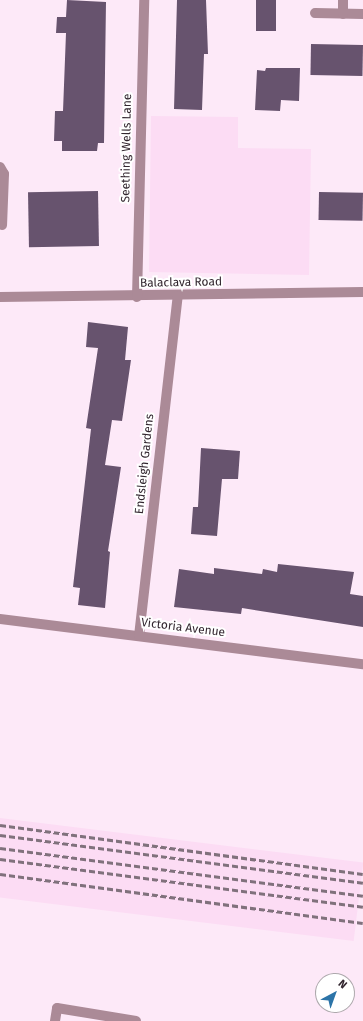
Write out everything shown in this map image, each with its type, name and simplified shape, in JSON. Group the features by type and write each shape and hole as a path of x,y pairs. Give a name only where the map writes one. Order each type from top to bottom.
{"street":[{"name":"Seething Wells Lane","path":"137,297 144,0"},
{"path":"343,0 343,14"},
{"path":"315,13 363,14"},
{"path":"0,167 4,174 2,225"},
{"name":"Balaclava Road","path":"0,297 137,297 363,292"},
{"name":"Endsleigh Gardens","path":"139,636 178,296"},
{"name":"Victoria Avenue","path":"0,619 363,664"},
{"path":"55,1021 57,1008 136,1021"}],"shaded area":[{"path":"151,116 238,117 238,148 311,149 309,275 149,272"},
{"path":"0,818 363,863 354,941 0,898"}],"building":[{"path":"67,0 106,2 104,143 98,143 97,151 62,151 62,141 54,141 55,111 63,111 66,33 56,33 57,17 66,17"},
{"path":"177,0 206,0 208,54 204,54 202,110 174,109"},
{"path":"256,0 276,0 276,31 256,31"},
{"path":"311,44 363,45 362,76 310,75"},
{"path":"266,68 300,68 299,101 281,100 280,111 255,110 257,70 265,71"},
{"path":"98,191 99,246 29,247 28,192"},
{"path":"319,192 363,193 363,221 319,220"},
{"path":"88,322 128,327 125,360 131,360 122,421 112,420 105,465 121,467 108,551 110,552 105,608 78,605 80,588 73,587 91,429 86,428 98,348 86,347"},
{"path":"201,448 240,451 238,479 222,479 217,536 191,534 193,507 198,507"},
{"path":"278,564 354,572 350,594 363,596 363,627 242,608 241,614 174,607 179,569 214,574 214,568 262,574 263,569 277,572"}],"railway":[{"path":"0,825 363,874"},
{"path":"0,835 363,883"},
{"path":"0,848 363,896"},
{"path":"0,859 363,907"},
{"path":"0,874 363,923"}]}
